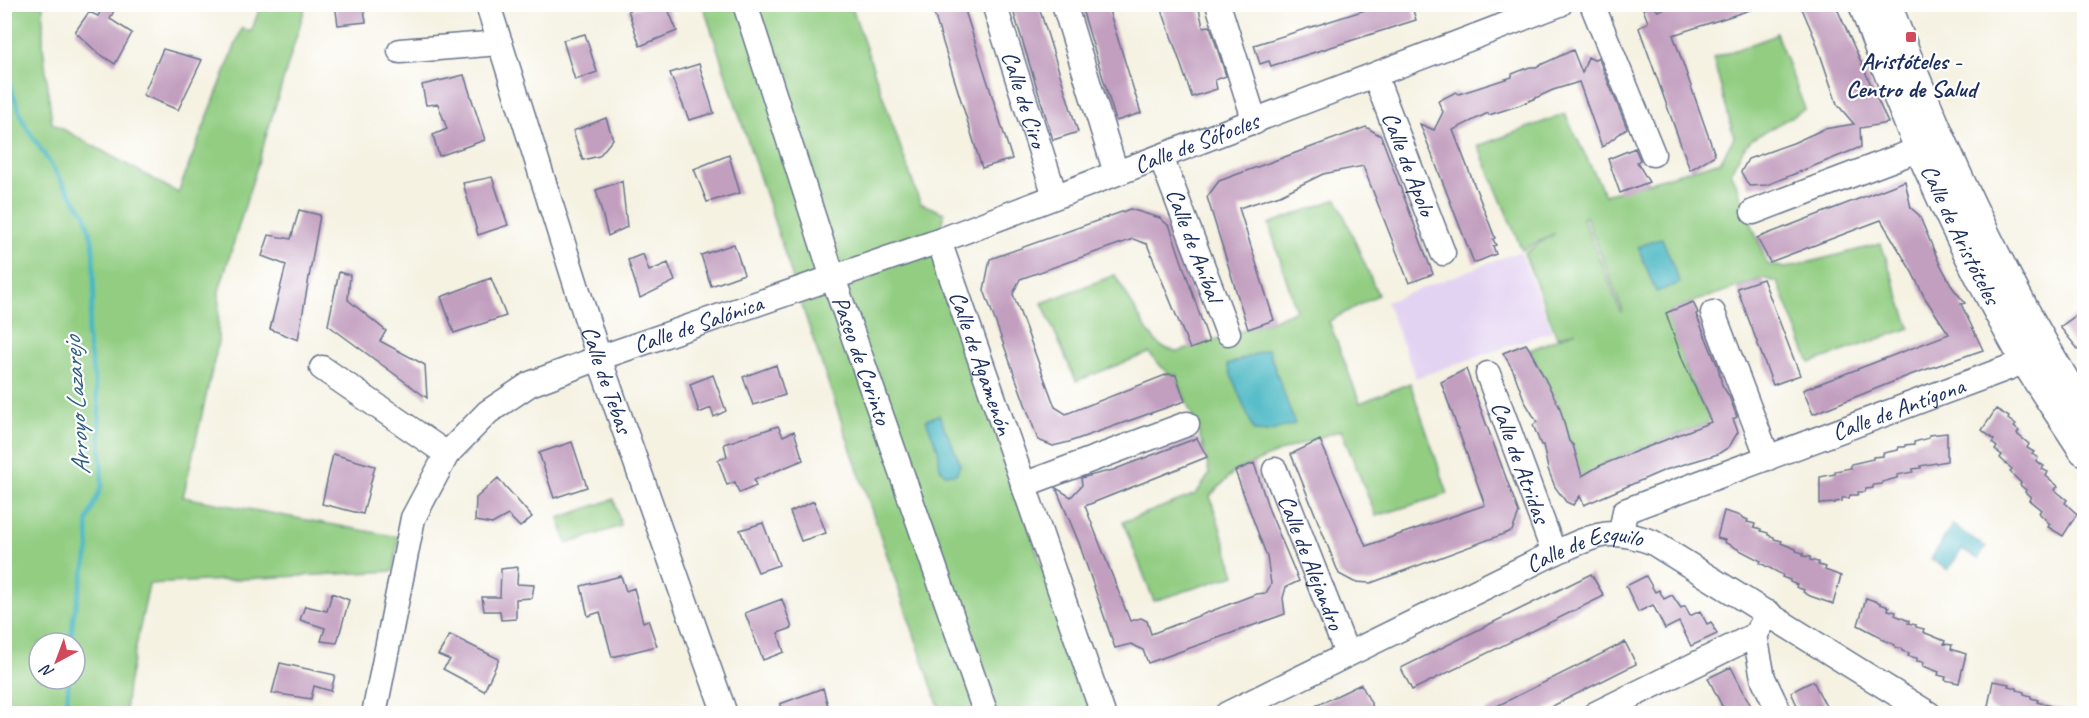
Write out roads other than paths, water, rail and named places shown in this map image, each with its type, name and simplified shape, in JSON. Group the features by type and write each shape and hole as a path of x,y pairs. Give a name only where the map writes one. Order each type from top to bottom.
{"main road":[{"name":"Calle de Aristóteles","path":"1864,4 1920,149 1971,255 2023,356 2085,450"},
{"name":"Calle de Aristóteles","path":"1886,4 1980,226 2043,346 2085,412"}],"street":[{"name":"Calle de Tebas","path":"488,4 599,358 725,714"},
{"name":"Paseo de Corinto","path":"744,4 833,278 986,714"},
{"name":"Calle de Ciro","path":"994,4 1055,196"},
{"path":"1064,4 1116,173"},
{"path":"1218,4 1255,122"},
{"name":"Calle de Sófocles","path":"833,278 939,241 1255,122 1560,4"},
{"path":"1592,4 1653,154"},
{"path":"400,51 500,43"},
{"name":"Calle de Apolo","path":"1375,76 1443,253"},
{"path":"1753,212 1920,149"},
{"name":"Calle de Aníbal","path":"1161,157 1228,333"},
{"name":"Calle de Agamenón","path":"939,241 1103,714"},
{"name":"Calle de Salónica","path":"374,714 413,518 447,454 488,412 530,384 833,278"},
{"path":"1713,313 1768,458"},
{"name":"Calle de Antígona","path":"1621,533 1625,511 2013,366 2023,356"},
{"path":"322,368 447,454"},
{"name":"Calle de Atridas","path":"1488,374 1554,553"},
{"path":"1023,484 1187,424"},
{"name":"Calle de Alejandro","path":"1275,470 1347,654"},
{"name":"Calle de Esquilo","path":"1227,714 1554,553 1599,534 1621,533 1653,542 1929,714"},
{"path":"1595,714 1755,635 1768,613"},
{"path":"1755,635 1763,678 1780,714"}],"water":[{"path":"1662,238 1680,283 1656,292 1638,247"},
{"path":"1268,349 1295,424 1267,432 1254,431 1227,365"},
{"path":"939,415 960,465 956,474 945,474 940,468 938,449 926,420"},
{"path":"1952,525 1986,547 1978,559 1962,549 1948,570 1931,559"}],"waterway":[{"name":"Arroyo Lazarejo","path":"9,4 10,86 24,123 85,214 93,243 94,295 87,335 99,409 102,485 87,522 89,549 72,631"},
{"name":"Arroyo Lazarejo","path":"66,714 68,691"}],"place":[{"name":"Aristóteles - Centro de Salud","path":"1911,37"}]}
